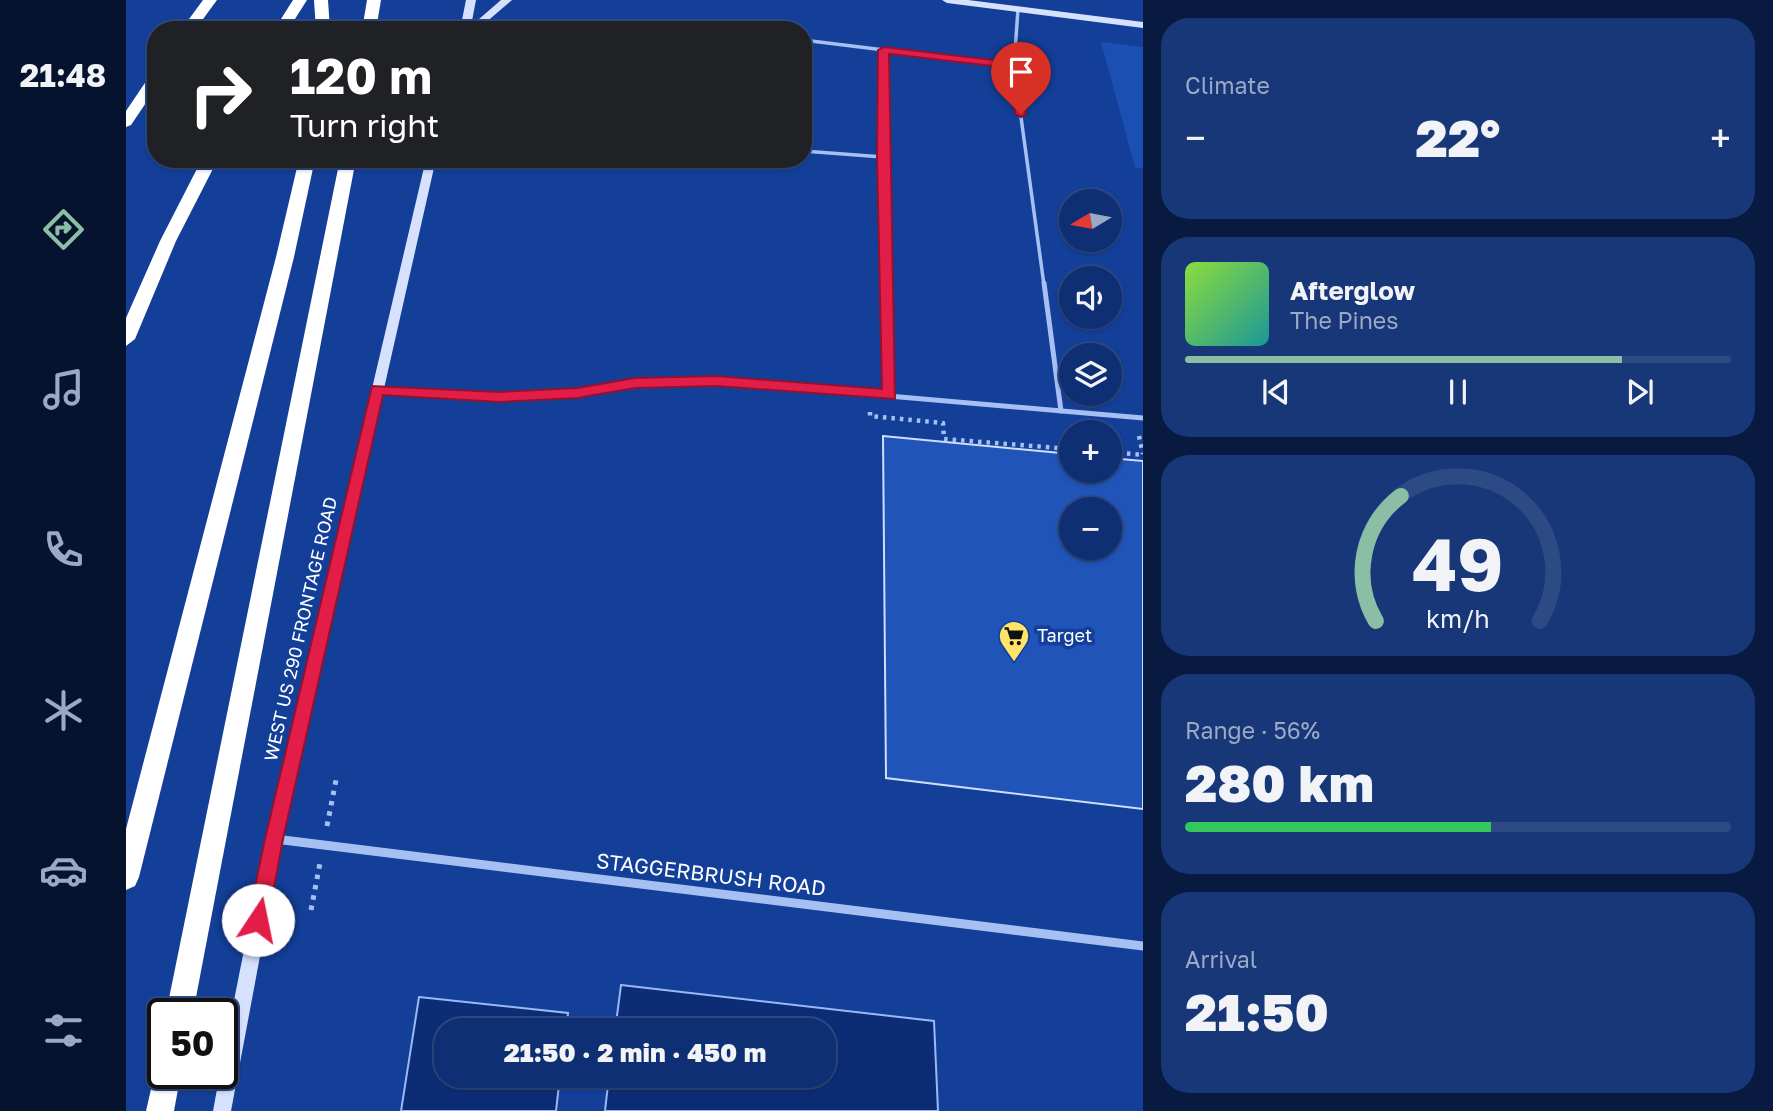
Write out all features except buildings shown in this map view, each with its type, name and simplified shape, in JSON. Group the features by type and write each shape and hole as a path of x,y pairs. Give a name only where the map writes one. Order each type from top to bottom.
{"highway":[{"path":"195,21 210,0"},
{"path":"287,21 300,0"},
{"path":"321,0 322,21"},
{"path":"370,21 374,0"},
{"path":"126,122 147,90"},
{"path":"126,339 168,242 205,168"},
{"path":"126,877 285,257 305,168"},
{"path":"182,998 346,168"},
{"path":"160,1111 164,1089"}],"main road":[{"path":"469,21 471,0"},
{"path":"480,21 507,0"},
{"path":"947,0 1143,25"},
{"name":"WEST US 290 FRONTAGE ROAD","path":"222,1111 274,839 428,168"}],"street":[{"name":"STAGGERBRUSH ROAD","path":"274,839 1143,946"}],"lane":[{"path":"1018,9 1014,66 1061,411"},
{"path":"812,41 1014,66"},
{"path":"884,50 883,157 890,395"},
{"path":"812,152 883,157"},
{"path":"377,390 499,397 577,393 635,383 716,381 1143,418"}],"path":[{"path":"869,394 870,416 943,424 944,439 1059,449"},
{"path":"1122,453 1143,455 1138,435"}],"shaded area":[{"path":"1101,42 1143,47 1143,169 1135,167"},
{"path":"621,985 934,1021 938,1111 605,1111 608,1088 836,1088 836,1018 617,1018"},
{"path":"419,997 568,1013 567,1018 434,1018 434,1088 559,1088 556,1111 401,1111"}],"place":[{"name":"Target","path":"1014,663"}],"route":[{"path":"258,920 274,839 377,390 499,397 577,393 635,383 716,381 890,395 883,157 884,50 1014,66 1021,114"}]}
